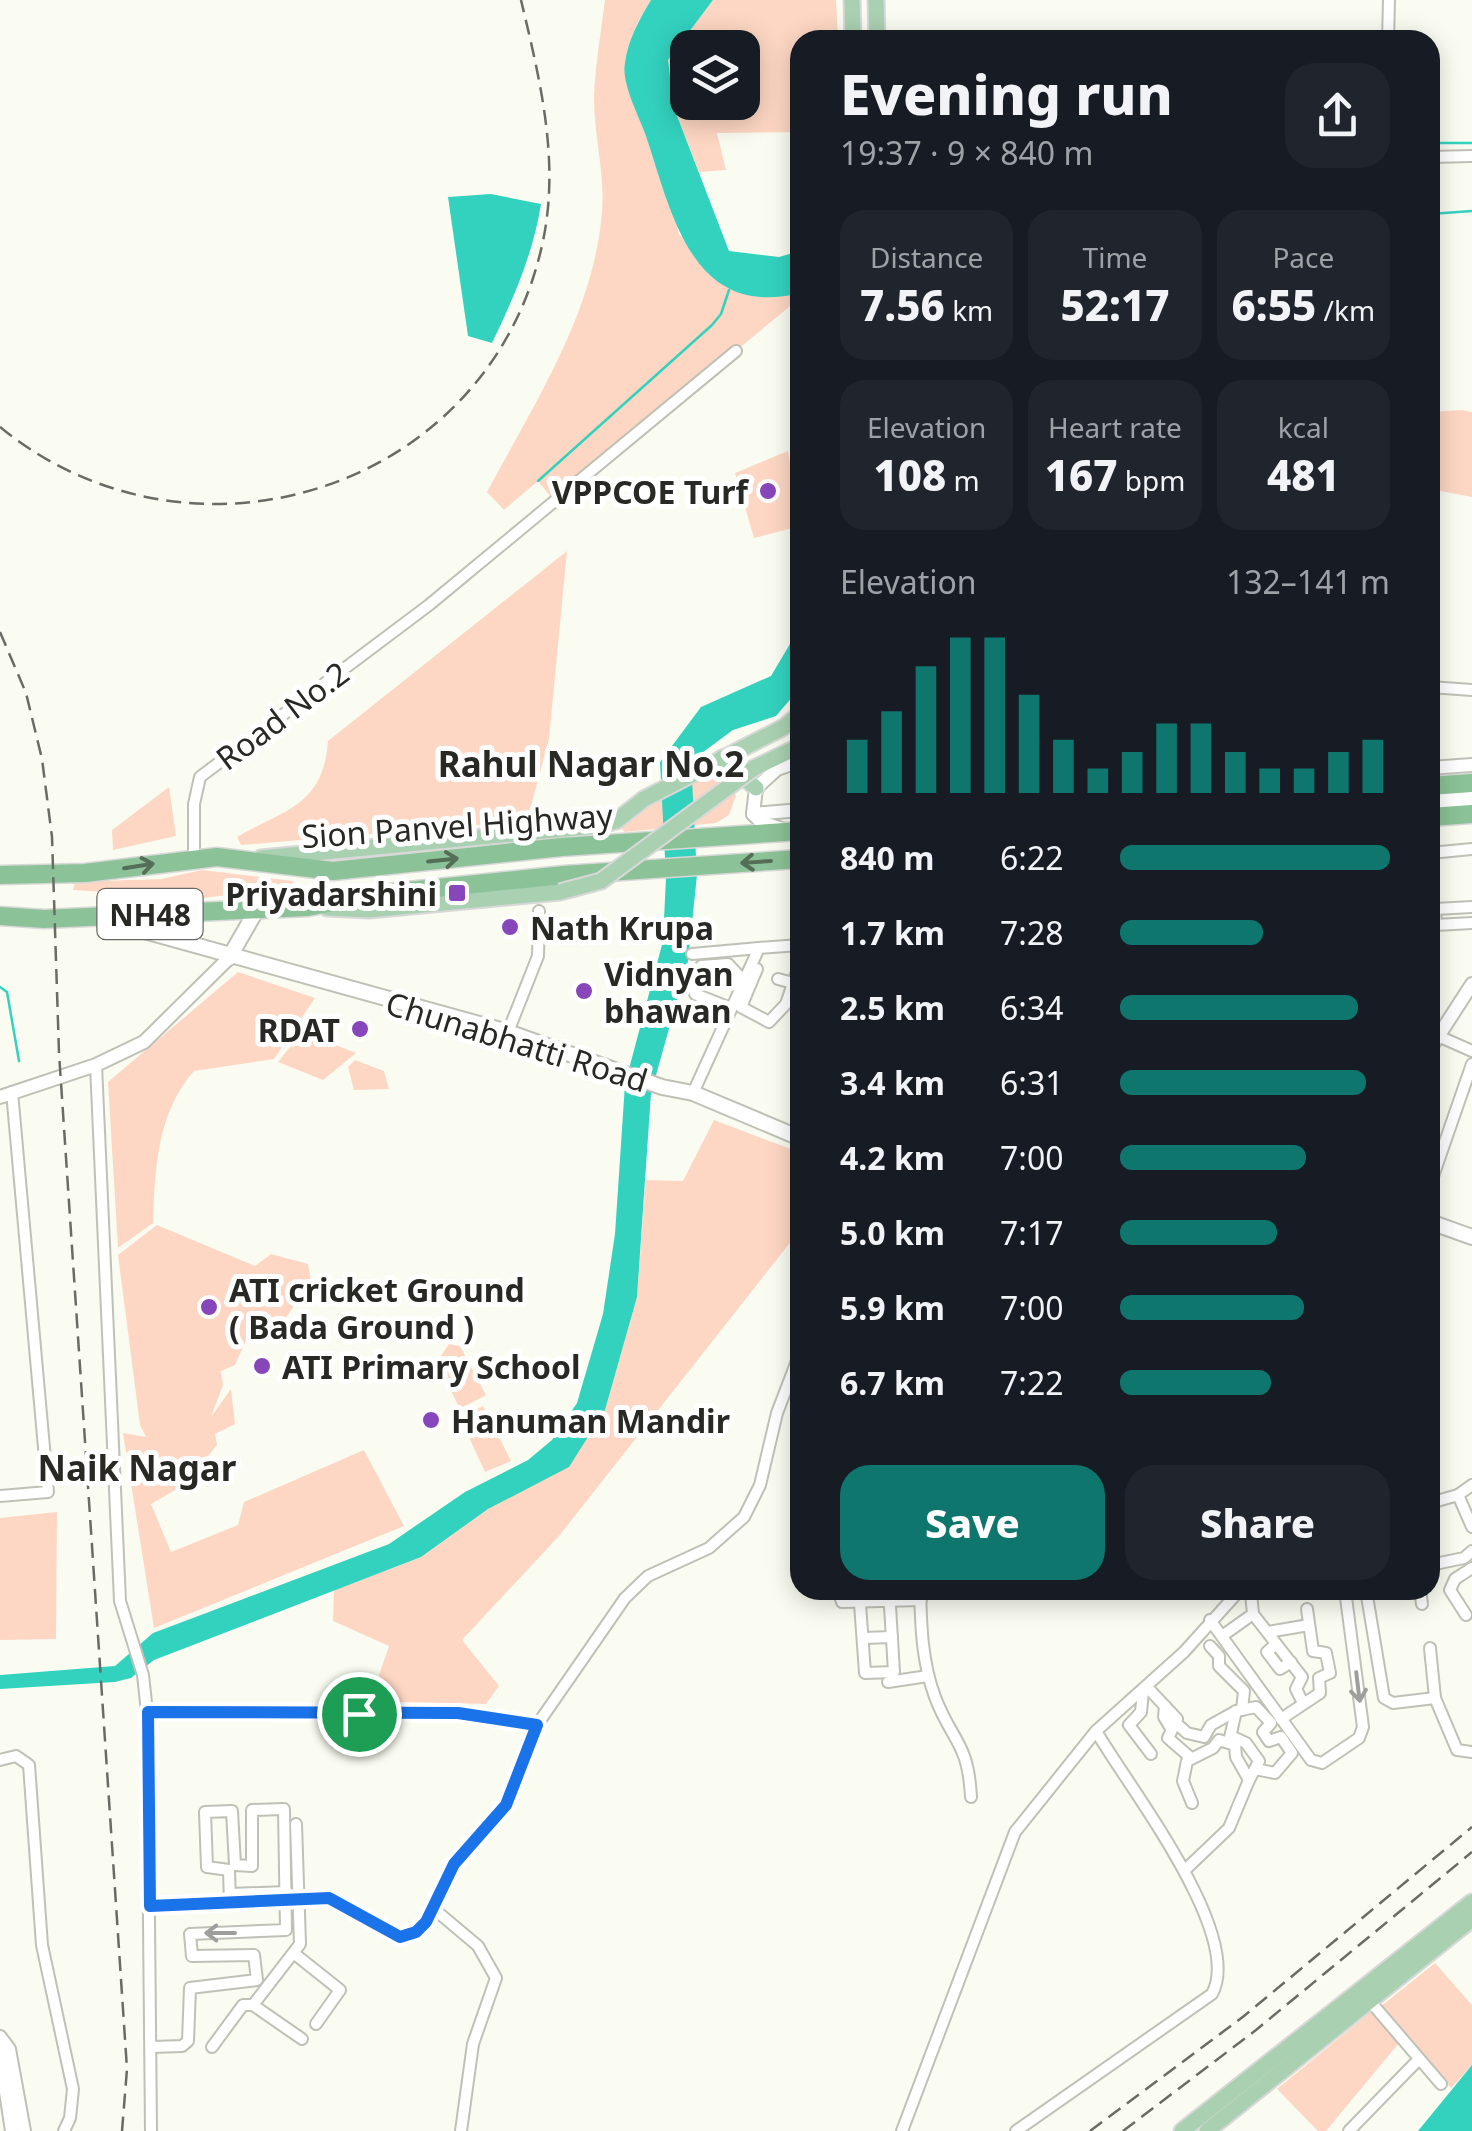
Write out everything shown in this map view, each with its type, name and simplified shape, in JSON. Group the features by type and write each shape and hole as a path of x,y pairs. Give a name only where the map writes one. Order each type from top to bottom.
{"highway":[{"path":"1440,785 1472,783"},
{"path":"1440,816 1472,814"},
{"name":"Sion Panvel Highway","path":"0,875 85,873 194,858 242,859 333,872 562,847 790,832"},
{"name":"Sion Panvel Highway","path":"1,926 89,916 308,907 368,895 790,860"},
{"name":"NH48","path":"0,887 42,873"}],"main road":[{"path":"852,0 853,30"},
{"path":"876,0 877,30"},
{"path":"562,847 616,821 644,799 790,720"},
{"path":"308,907 369,910 560,892 602,881 754,768 790,751"},
{"path":"722,758 756,788"},
{"path":"1440,795 1472,793"},
{"path":"1440,807 1472,804"},
{"path":"242,859 616,821"},
{"path":"229,958 256,910"},
{"name":"Chunabhatti Road","path":"89,916 229,958 508,1032 662,1087 694,1093 790,1134"},
{"path":"1440,1226 1472,1237"},
{"path":"1215,2129 1317,2034 1440,1936 1472,1902"},
{"path":"1440,1936 1472,1918"},
{"path":"1182,2131 1369,2000 1390,1976"}],"street":[{"path":"1388,30 1389,0"},
{"path":"1440,156 1472,156"},
{"name":"Road No.2","path":"194,858 194,804 200,777 430,604 736,351"},
{"path":"1440,688 1472,690"},
{"path":"754,814 756,788 777,769 790,764"},
{"path":"1440,767 1472,765"},
{"path":"754,814 790,811"},
{"path":"754,814 767,826 790,831"},
{"path":"1440,852 1472,849"},
{"path":"1440,909 1472,907"},
{"path":"508,1032 538,956 539,911"},
{"path":"1440,925 1472,924"},
{"path":"692,954 790,946"},
{"path":"759,948 741,1007 769,1022 786,1004 790,994"},
{"path":"714,965 715,952"},
{"path":"0,1496 48,1492 6,1094 96,1065 160,1030 229,958"},
{"path":"694,1093 740,977 730,964 698,969 692,990 728,1007"},
{"path":"728,1007 757,969"},
{"path":"778,980 790,982"},
{"path":"1440,1033 1472,984"},
{"path":"1440,1037 1472,1051"},
{"path":"1440,1155 1472,1064"},
{"path":"96,1065 120,1600 144,1675 148,1712 151,2131"},
{"path":"150,1906 230,1898 329,1898 400,1937 416,1932 434,1909 454,1864 513,1793 537,1725 637,1583 709,1548 744,1517 760,1484 790,1376"},
{"path":"1440,1500 1458,1495 1472,1484"},
{"path":"1458,1495 1472,1527"},
{"path":"1440,1563 1464,1558 1472,1551"},
{"path":"1466,1616 1450,1590 1452,1582 1472,1568"},
{"path":"860,1600 865,1673 892,1674 889,1600"},
{"path":"920,1600 926,1696"},
{"path":"902,2131 1015,1832 1096,1731 1145,1689 1230,1600"},
{"path":"1252,1600 1254,1614 1302,1676 1296,1690 1304,1703"},
{"path":"1210,1620 1317,1763 1362,1733 1346,1600"},
{"path":"1368,1600 1384,1698 1392,1702 1435,1698"},
{"path":"1421,1600 1422,1604"},
{"path":"1281,1719 1320,1692 1319,1678 1330,1671 1326,1653 1313,1651 1307,1608"},
{"path":"1222,1636 1254,1614"},
{"path":"1268,1632 1310,1624"},
{"path":"862,1638 892,1636"},
{"path":"1192,1804 1182,1772 1191,1758 1226,1739 1244,1692 1217,1664 1218,1656 1210,1646"},
{"path":"1430,1648 1435,1698 1457,1750 1472,1752"},
{"path":"888,1682 926,1676"},
{"path":"926,1676 970,1762 972,1798"},
{"path":"1145,1689 1166,1706 1164,1718 1174,1726 1187,1733 1246,1743 1258,1761 1229,1828 1185,1870"},
{"path":"1145,1689 1144,1707 1129,1725 1150,1754"},
{"path":"1204,1737 1212,1724 1239,1711 1259,1708 1271,1722 1264,1732 1269,1741 1281,1738 1292,1752 1275,1772 1255,1769"},
{"path":"148,1712 458,1713 537,1725"},
{"path":"1174,1726 1168,1738 1191,1758"},
{"path":"1016,2131 1212,1994 1221,1968 1185,1870 1096,1731"},
{"path":"1226,1739 1237,1748 1236,1757 1249,1780"},
{"path":"0,1760 16,1756 29,1766 42,1946 73,2089 70,2118 64,2131"},
{"path":"230,1898 229,1870 207,1866 207,1811 233,1812 234,1865 252,1866 252,1810 285,1810 291,1897 302,1934 296,1955 253,2005"},
{"path":"152,2047 182,2046 188,2040 190,1988 257,1980 254,1955 192,1956 190,1934 286,1930 296,1824"},
{"path":"434,1909 478,1946 496,1978 473,2044 462,2131"},
{"path":"296,1955 340,1990 316,2024"},
{"path":"1369,2000 1441,2084"},
{"path":"212,2047 243,2004 253,2005 302,2038"},
{"path":"0,2037 9,2049 24,2131"},
{"path":"0,2053 12,2131"},
{"path":"1349,2131 1419,2059"}],"shaded area":[{"path":"605,0 651,0 637,24 679,235 790,288 790,306 554,501 538,481 504,510 487,492 559,357 597,249 603,198 594,98"},
{"path":"713,0 836,0 838,30 790,30 790,132 717,133 726,170 699,172 679,120 760,120 760,30 690,30"},
{"path":"1440,411 1472,412 1472,497 1440,491"},
{"name":"VPPCOE Turf","path":"788,451 790,529 754,538 735,473"},
{"path":"567,551 549,739 527,821 241,845 237,837 287,811 310,792 325,762 328,741"},
{"path":"722,772 736,796 729,815 716,823 625,832 621,829 681,786"},
{"path":"169,787 176,836 113,850 112,830"},
{"path":"202,870 293,881 293,887 203,898 73,890 75,882 161,879"},
{"path":"238,972 315,998 274,1059 194,1071 165,1123 157,1162 153,1223 118,1248 108,1082"},
{"path":"302,1032 356,1053 323,1080 278,1062"},
{"path":"355,1060 384,1071 389,1089 354,1090 348,1067"},
{"path":"714,1120 790,1149 790,1243 559,1536 462,1640 499,1686 486,1704 397,1702 379,1675 389,1646 333,1621 334,1590 421,1557 488,1509 605,1410 637,1297 646,1180 683,1181"},
{"path":"157,1225 255,1266 271,1254 308,1264 311,1281 274,1335 248,1336 235,1365 221,1371 223,1385 211,1417 231,1389 235,1424 215,1434 217,1445 208,1456 208,1468 185,1475 184,1485 151,1504 171,1552 238,1525 244,1502 364,1450 404,1526 154,1628 123,1433 146,1437 140,1425 118,1255"},
{"path":"449,1344 460,1346 486,1395 460,1409 437,1362"},
{"path":"483,1406 511,1461 485,1472 460,1418"},
{"path":"57,1512 56,1639 0,1640 0,1518"},
{"path":"1435,1963 1472,2005 1472,2065 1451,2088 1380,2007"},
{"path":"1372,2011 1399,2043 1326,2131 1318,2131 1277,2089"}],"water":[{"path":"651,0 713,0 690,30 670,30 670,120 679,120 729,251 779,257 790,254 790,294 763,297 734,291 711,276 692,254 666,197 631,100 624,71 631,38"},
{"path":"491,194 541,204 522,275 492,343 468,336 448,197"},
{"path":"790,644 790,700 776,716 733,730 691,761 697,875 688,961 651,1093 637,1297 605,1410 569,1467 488,1509 421,1557 154,1660 131,1678 0,1689 0,1675 115,1666 153,1633 389,1544 465,1492 528,1460 552,1440 577,1403 603,1314 615,1234 625,1084 663,941 666,877 660,762 701,707 771,676"},
{"path":"1472,2065 1472,2131 1418,2131"}],"waterway":[{"path":"1440,143 1472,143"},
{"path":"1440,213 1472,211"},
{"path":"538,481 712,325 721,314 729,290"},
{"path":"0,987 7,992 19,1061"}],"railway":[{"path":"0,427 75,474 155,499 238,503 318,488 392,455 457,404 507,337 540,254 546,222 546,126 521,0"},
{"path":"0,632 26,693 42,759 52,837 59,1053 127,2069 122,2131"},
{"path":"1090,2131 1244,2016 1472,1827"},
{"path":"1123,2131 1256,2030 1472,1852"}],"place":[{"name":"VPPCOE Turf","path":"768,491"},
{"name":"Priyadarshini","path":"457,893"},
{"name":"Nath Krupa","path":"510,927"},
{"name":"Vidnyan bhawan","path":"584,991"},
{"name":"RDAT","path":"360,1029"},
{"name":"ATI cricket Ground ( Bada Ground )","path":"209,1307"},
{"name":"ATI Primary School","path":"262,1366"},
{"name":"Hanuman Mandir","path":"431,1420"}],"district":[{"name":"Rahul Nagar No.2","path":"591,763"},
{"name":"Naik Nagar","path":"137,1467"}],"route":[{"path":"148,1712 359,1714 458,1713 537,1725 506,1805 454,1864 434,1909 416,1932 409,1936 394,1935 329,1898 150,1906 148,1712"}]}
